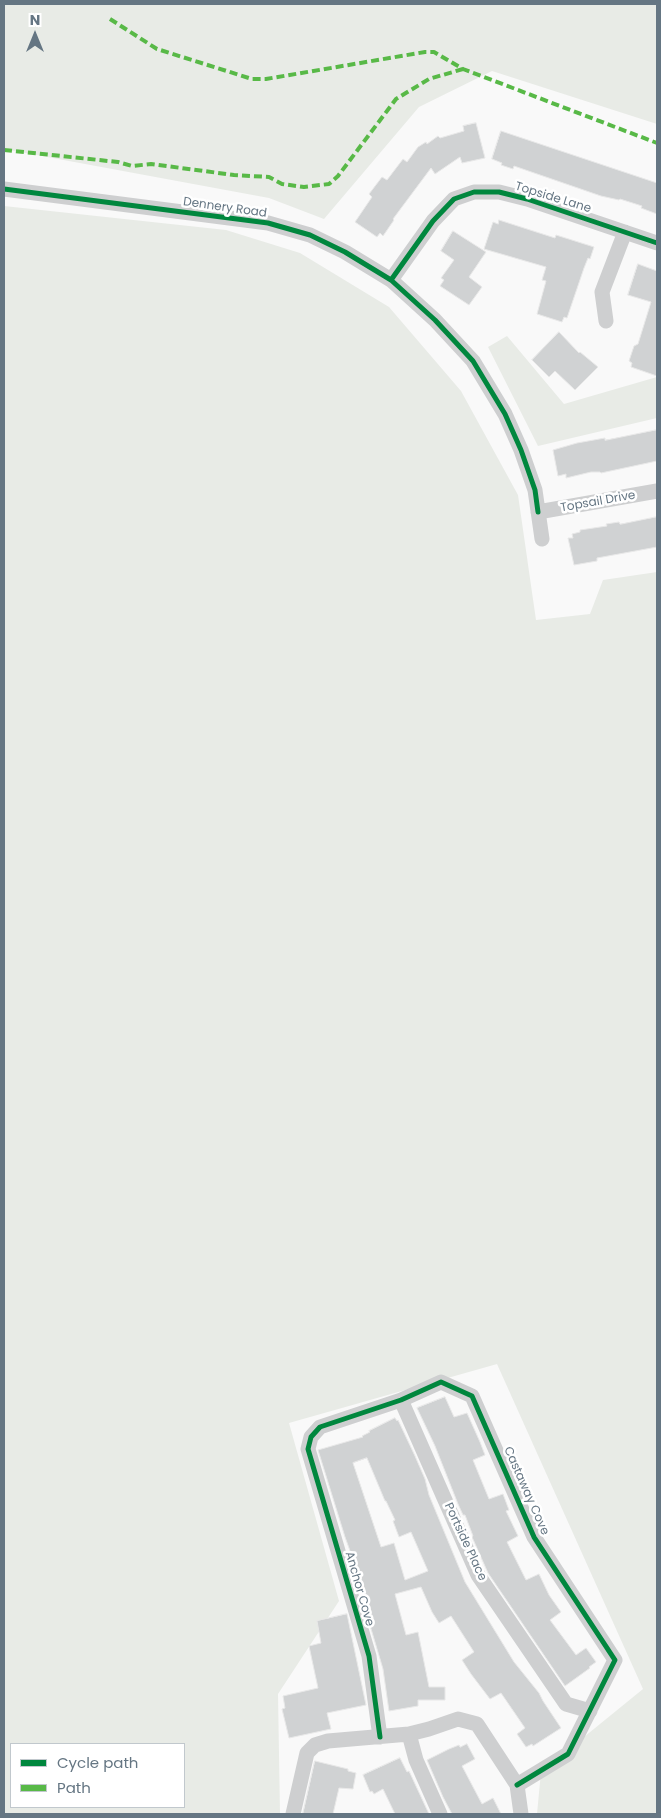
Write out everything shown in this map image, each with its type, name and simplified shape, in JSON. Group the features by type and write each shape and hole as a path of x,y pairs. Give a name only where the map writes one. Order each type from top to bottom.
{"street":[{"name":"Dennery Road","path":"4,189 268,223 310,234 345,252 391,280 435,320 473,361 505,414 521,450 535,490 542,539"},
{"name":"Topside Lane","path":"391,280 433,221 454,199 474,192 499,192 527,199 657,242"},
{"path":"606,322 602,292 625,232"},
{"name":"Topsail Drive","path":"538,512 657,491"},
{"name":"Castaway Cove","path":"308,1449 311,1436 320,1427 401,1400 441,1382 472,1396 534,1537 615,1660 568,1754 517,1785"},
{"name":"Portside Place","path":"401,1400 478,1575 566,1704 590,1711"},
{"name":"Anchor Cove","path":"308,1449 369,1656 380,1737"},
{"path":"293,1814 307,1753 315,1744 328,1741 409,1734 458,1719 477,1724 517,1785 521,1814"},
{"path":"409,1734 416,1760 440,1814"}],"shaded area":[{"path":"4,4 657,4 657,124 492,71 419,107 324,219 269,198 4,149"},
{"path":"4,206 226,230 300,253 389,307 461,391 518,495 536,620 590,614 603,580 657,572 657,1814 537,1814 541,1772 643,1689 497,1364 289,1423 339,1601 278,1694 280,1814 4,1814"},
{"path":"507,336 564,404 657,377 657,418 538,446 488,347"}],"building":[{"path":"476,123 485,158 462,163 460,157 435,174 431,168 393,219 383,236 380,233 377,237 355,222 372,197 369,194 382,177 387,180 403,159 407,162 418,147 426,142 427,144 438,136 440,138 464,131 463,126"},
{"path":"501,131 657,183 657,214 641,208 642,206 620,199 601,196 514,166 513,169 501,165 502,163 492,159"},
{"path":"499,220 555,238 556,235 594,247 590,259 588,258 584,268 567,318 564,317 562,322 537,314 546,281 542,280 546,267 484,249 493,222 498,224"},
{"path":"453,231 486,252 469,277 482,287 469,305 440,286 444,280 441,278 454,260 441,251"},
{"path":"638,264 657,271 657,376 631,367 632,363 629,361 634,346 638,344 651,302 628,295"},
{"path":"559,332 579,353 598,367 575,390 555,371 549,377 532,360"},
{"path":"657,430 657,461 601,473 591,472 566,478 566,474 558,476 553,450 577,443 605,438 605,440"},
{"path":"657,517 657,547 597,558 597,561 574,565 568,538 573,538 572,534 580,532 580,530 607,526 606,524 619,522 620,524"},
{"path":"445,1397 454,1417 467,1413 480,1442 485,1455 473,1460 489,1499 503,1494 509,1510 506,1511 518,1536 507,1542 526,1580 539,1574 549,1595 561,1612 550,1620 576,1655 586,1648 596,1662 565,1686 488,1573 472,1537 465,1515 463,1515 458,1504 435,1446 417,1408"},
{"path":"395,1418 398,1420 425,1479 429,1495 465,1582 514,1662 539,1693 561,1728 533,1746 532,1744 526,1747 517,1734 525,1728 501,1693 490,1699 471,1674 462,1660 474,1652 451,1616 439,1623 421,1587 395,1594 406,1635 418,1632 429,1687 445,1687 445,1700 418,1700 418,1706 389,1711 383,1669 369,1622 362,1584 318,1450 363,1437 369,1431","holes":["367,1458 395,1520 393,1521 399,1537 411,1532 428,1571 405,1580 394,1543 381,1547 353,1463"]},
{"path":"347,1614 366,1705 327,1713 331,1729 289,1738 282,1709 285,1708 283,1696 318,1688 309,1646 321,1643 317,1621"},
{"path":"467,1744 475,1759 462,1766 482,1804 493,1798 501,1814 452,1814 443,1797 427,1760 459,1745 460,1747"},
{"path":"400,1758 407,1772 409,1771 429,1814 395,1814 383,1789 374,1794 372,1791 370,1792 363,1775"},
{"path":"315,1761 348,1769 348,1771 356,1773 353,1789 339,1788 333,1814 303,1814"}],"marked path":[{"path":"110,19 157,49 252,79 266,79 434,52 463,69 657,143"},
{"path":"4,150 118,162 132,166 151,164 234,175 269,177 282,184 304,187 329,184 338,176 396,99 429,79 463,69"}],"cycle path":[{"path":"4,189 268,223 310,235 345,252 391,280 435,320 473,361 505,414 521,450 535,490 538,512"},
{"path":"391,280 433,221 454,199 474,192 499,192 527,199 657,243"},
{"path":"380,1737 369,1656 308,1449 311,1437 320,1427 401,1400 441,1382 472,1396 534,1537 615,1660 568,1754 517,1785"}]}
